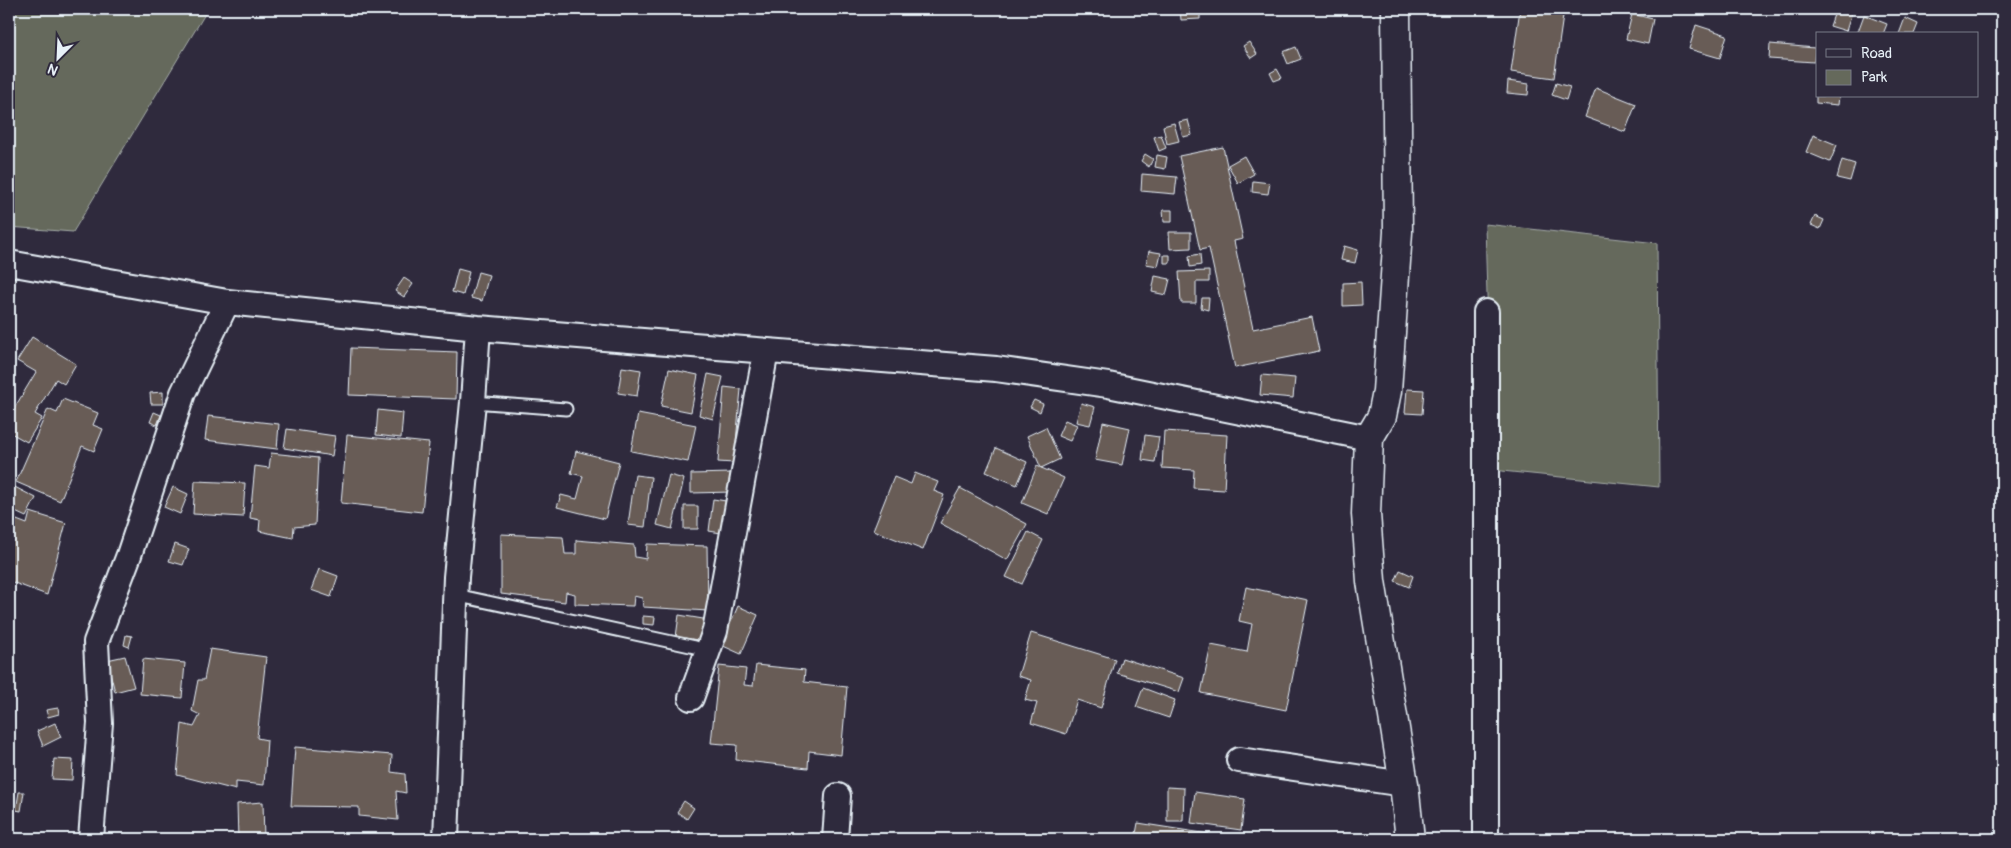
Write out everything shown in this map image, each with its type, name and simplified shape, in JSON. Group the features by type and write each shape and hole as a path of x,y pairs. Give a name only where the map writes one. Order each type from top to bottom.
{"street":[{"path":"1396,9 1398,232 1385,405 1382,416 1369,438 1366,514 1371,580 1404,784 1410,839"},
{"path":"9,262 228,302 478,328 996,369 1108,386 1369,438"},
{"path":"91,839 100,723 96,642 129,555 183,393 228,302"},
{"path":"1486,312 1486,839"},
{"path":"446,839 455,595 478,328"},
{"path":"691,698 716,631 766,351"},
{"path":"1239,760 1404,784"},
{"path":"835,839 838,796"}],"lane":[{"path":"473,402 566,409"},
{"path":"455,595 695,647"}],"green space":[{"path":"9,9 208,9 73,232 9,227"},
{"path":"1485,224 1657,243 1659,487 1492,470"}],"building":[{"path":"1180,9 1200,9 1200,19 1181,20"},
{"path":"1520,9 1564,9 1554,78 1511,72"},
{"path":"1836,9 1852,12 1846,31 1830,26"},
{"path":"1632,14 1653,19 1648,44 1626,39"},
{"path":"1864,15 1887,24 1884,32 1858,32"},
{"path":"1905,18 1918,24 1915,32 1900,32"},
{"path":"1696,25 1727,35 1720,58 1689,49"},
{"path":"1249,42 1257,54 1251,58 1243,46"},
{"path":"1770,44 1815,48 1814,62 1769,59"},
{"path":"1296,47 1301,59 1288,64 1283,52"},
{"path":"1277,69 1282,78 1274,81 1270,73"},
{"path":"1508,81 1529,84 1528,95 1507,93"},
{"path":"1556,83 1570,87 1566,100 1552,95"},
{"path":"1596,88 1636,104 1625,132 1585,117"},
{"path":"1816,98 1839,98 1838,105 1816,103"},
{"path":"1188,120 1192,135 1183,137 1179,122"},
{"path":"1174,123 1179,141 1167,144 1163,126"},
{"path":"1161,135 1166,148 1159,151 1154,137"},
{"path":"1813,135 1837,145 1830,162 1806,152"},
{"path":"1223,147 1243,239 1234,241 1253,329 1312,317 1319,351 1235,368 1209,248 1200,250 1179,156"},
{"path":"1145,154 1153,159 1149,167 1141,161"},
{"path":"1157,155 1167,157 1165,169 1155,167"},
{"path":"1244,156 1254,174 1238,183 1228,165"},
{"path":"1842,160 1855,164 1850,181 1837,178"},
{"path":"1142,174 1177,177 1175,194 1141,191"},
{"path":"1253,181 1270,183 1268,194 1252,192"},
{"path":"1163,210 1172,210 1172,222 1164,222"},
{"path":"1815,216 1824,220 1820,229 1811,225"},
{"path":"1169,232 1191,232 1191,248 1170,249"},
{"path":"1344,246 1358,250 1355,263 1341,260"},
{"path":"1149,251 1161,253 1158,266 1146,264"},
{"path":"1200,254 1201,265 1190,267 1189,256"},
{"path":"1164,255 1170,255 1170,263 1164,263"},
{"path":"458,269 469,272 463,295 452,292"},
{"path":"1209,271 1209,282 1196,282 1196,303 1181,303 1179,272"},
{"path":"478,272 489,275 482,301 471,298"},
{"path":"1155,276 1170,279 1166,295 1152,292"},
{"path":"404,278 413,284 404,297 395,291"},
{"path":"1361,282 1362,305 1343,306 1343,283"},
{"path":"1202,298 1209,298 1208,310 1201,308"},
{"path":"32,337 76,364 64,384 56,379 35,414 42,418 27,442 9,432 9,417 36,372 17,361"},
{"path":"351,348 457,352 456,399 349,395"},
{"path":"622,367 641,370 637,396 618,393"},
{"path":"669,369 698,375 691,412 661,406"},
{"path":"708,374 723,377 713,419 699,415"},
{"path":"1262,375 1295,378 1293,398 1260,395"},
{"path":"724,387 741,389 734,463 718,462"},
{"path":"1407,389 1424,390 1422,414 1405,413"},
{"path":"163,392 163,404 151,404 150,393"},
{"path":"63,399 98,413 93,425 103,429 94,451 82,446 60,501 16,482 48,409 57,413"},
{"path":"1034,400 1043,404 1040,412 1030,407"},
{"path":"1081,403 1095,407 1090,425 1076,422"},
{"path":"378,410 403,413 401,438 376,435"},
{"path":"154,412 161,415 157,425 150,422"},
{"path":"638,414 696,425 688,462 631,451"},
{"path":"208,416 279,424 277,449 205,440"},
{"path":"1065,420 1077,425 1070,441 1058,436"},
{"path":"1103,422 1130,428 1122,465 1095,460"},
{"path":"1046,427 1060,459 1041,468 1027,436"},
{"path":"287,429 335,436 332,456 284,448"},
{"path":"1164,431 1227,435 1224,490 1193,488 1194,470 1162,468"},
{"path":"347,435 429,443 422,512 341,503"},
{"path":"1145,435 1159,437 1155,462 1142,460"},
{"path":"996,448 1027,462 1017,485 986,472"},
{"path":"576,451 619,462 605,519 557,507 561,495 577,499 583,476 571,473"},
{"path":"271,453 318,458 315,525 294,527 293,538 259,531 260,520 250,518 255,466 269,468"},
{"path":"1037,466 1064,478 1048,514 1022,503"},
{"path":"732,473 732,492 691,493 691,474"},
{"path":"915,473 938,482 934,491 944,495 923,550 873,530 894,477 911,484"},
{"path":"635,475 651,477 645,527 628,525"},
{"path":"669,475 684,479 672,529 657,525"},
{"path":"195,481 245,483 243,517 193,514"},
{"path":"9,484 36,498 26,517 9,509"},
{"path":"173,487 188,494 180,514 164,507"},
{"path":"960,488 1027,524 1007,560 940,523"},
{"path":"713,499 726,501 721,533 709,531"},
{"path":"684,506 698,506 698,529 684,529"},
{"path":"30,512 66,523 47,595 9,581 9,517 27,524"},
{"path":"1028,532 1043,540 1022,584 1006,577"},
{"path":"501,534 563,537 565,554 576,554 576,540 634,545 635,557 646,559 647,544 707,546 708,611 643,607 642,598 634,596 633,606 575,604 575,594 566,592 565,602 501,594"},
{"path":"175,544 189,549 183,565 169,561"},
{"path":"319,569 338,576 331,597 311,590"},
{"path":"1400,570 1413,576 1409,587 1395,581"},
{"path":"1246,587 1308,600 1286,710 1201,693 1211,645 1247,652 1252,624 1239,621"},
{"path":"738,606 758,615 741,654 721,645"},
{"path":"679,615 709,620 706,641 676,637"},
{"path":"643,616 655,617 654,625 643,624"},
{"path":"1031,633 1115,659 1101,708 1077,700 1066,734 1031,723 1037,703 1025,700 1031,680 1018,676"},
{"path":"126,635 132,636 129,647 124,645"},
{"path":"210,649 266,657 257,738 267,740 264,785 236,782 236,790 177,775 182,724 194,727 200,715 192,711 198,680 204,680"},
{"path":"125,656 134,687 115,692 107,660"},
{"path":"1122,658 1184,678 1179,692 1117,673"},
{"path":"143,659 185,663 182,698 140,694"},
{"path":"756,665 805,670 804,682 847,687 841,755 809,751 808,768 736,760 737,745 711,743 719,666 746,669 744,685 753,686"},
{"path":"1143,688 1175,700 1169,718 1136,707"},
{"path":"58,708 59,714 48,717 46,710"},
{"path":"55,723 61,737 43,746 37,731"},
{"path":"295,747 392,755 391,772 405,774 406,793 396,791 398,820 359,816 359,807 291,806"},
{"path":"54,759 73,760 72,780 52,779"},
{"path":"1167,787 1184,788 1183,821 1167,821"},
{"path":"19,792 24,792 21,811 16,810"},
{"path":"1195,792 1245,799 1241,830 1191,823"},
{"path":"684,801 694,808 687,819 677,812"},
{"path":"263,802 264,839 238,839 237,804"},
{"path":"1138,823 1209,834 1208,839 1135,839"},
{"path":"678,832 692,834 692,839 677,839"}]}
